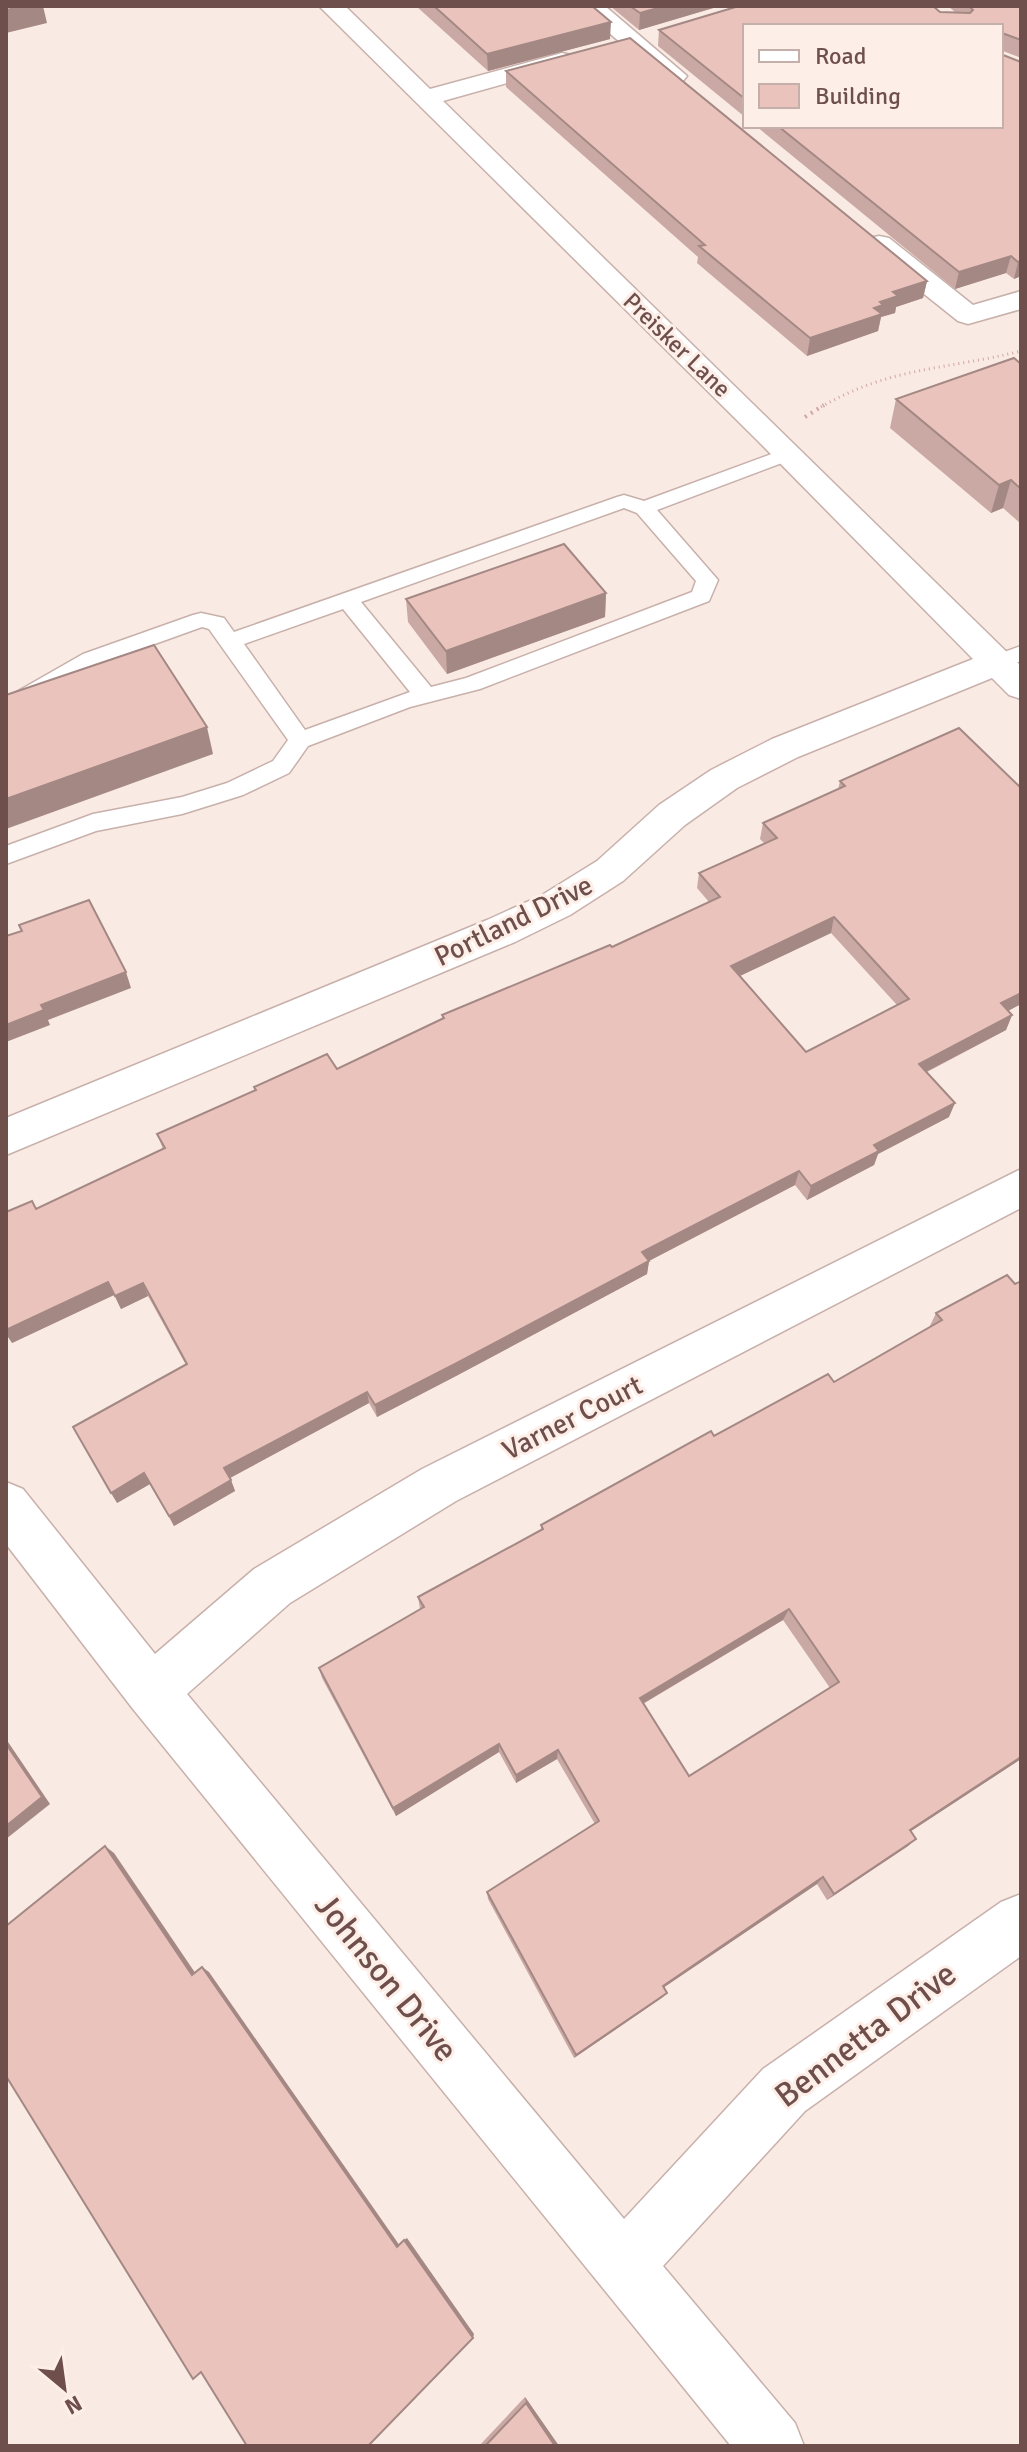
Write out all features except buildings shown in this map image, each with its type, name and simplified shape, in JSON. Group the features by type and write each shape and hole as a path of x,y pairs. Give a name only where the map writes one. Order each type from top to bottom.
{"street":[{"name":"Preisker Lane","path":"331,6 778,444 1013,667"},
{"path":"590,6 614,52 695,93"},
{"path":"433,106 614,52"},
{"path":"863,232 968,315 1021,300"},
{"name":"Portland Drive","path":"6,1137 515,925 556,905 610,871 672,815 724,779 785,748 1013,667"},
{"name":"Varner Court","path":"151,1691 272,1586 439,1485 1021,1187"},
{"name":"Johnson Drive","path":"6,1505 151,1691 772,2446"},
{"name":"Bennetta Drive","path":"623,2265 784,2090 1021,1922"}],"lane":[{"path":"644,508 778,444"},
{"path":"6,855 93,823 182,805 235,789 281,767 300,740 425,695 472,684 701,596 707,580 644,508 624,501 230,641"},
{"path":"347,599 425,695"},
{"path":"6,708 91,659 201,620 216,623 300,740"}],"path":[{"path":"778,444 802,419 842,393 902,372 1021,351"}]}
